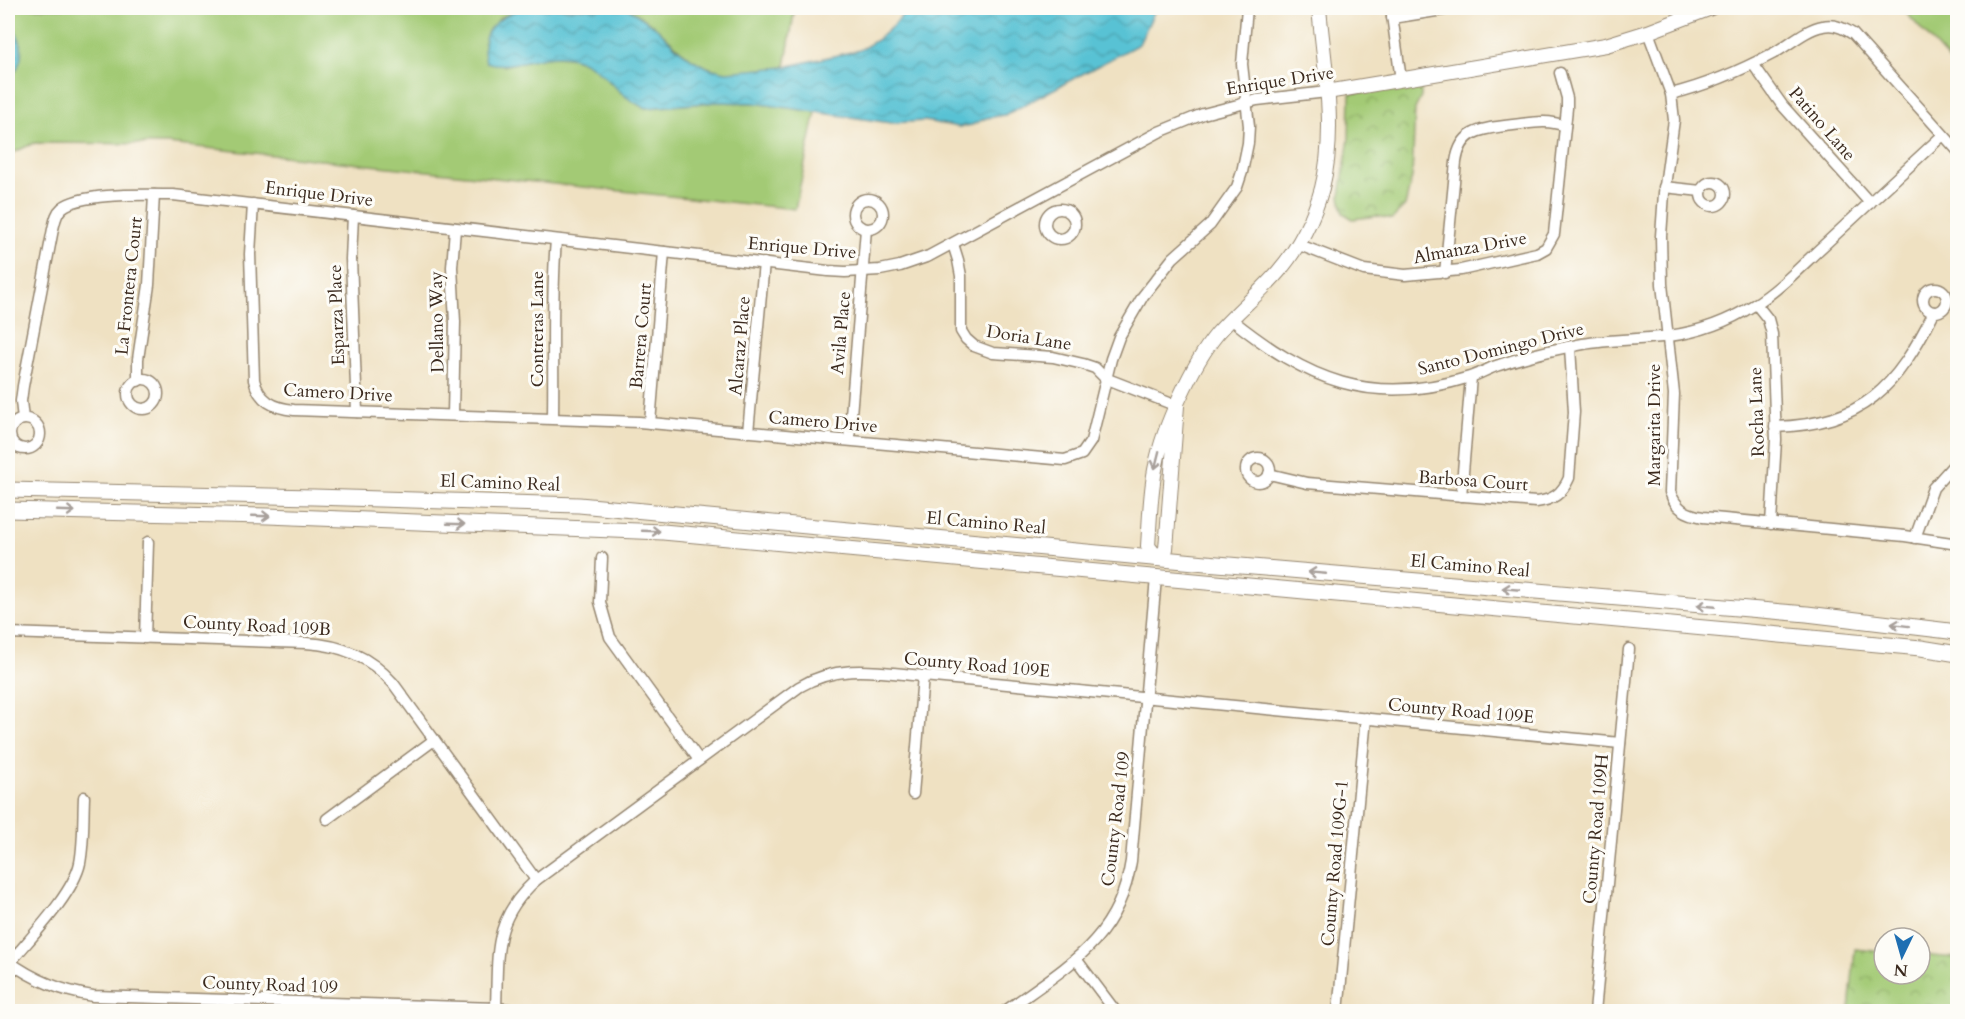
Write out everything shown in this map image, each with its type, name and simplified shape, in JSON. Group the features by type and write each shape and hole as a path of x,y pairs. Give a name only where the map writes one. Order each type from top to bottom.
{"main road":[{"name":"El Camino Real","path":"8,490 579,505 1158,559 1808,614 1958,634"},
{"name":"El Camino Real","path":"8,510 268,516 663,532 1921,648 1958,654"},
{"path":"1156,578 1158,559"}],"street":[{"name":"Camero Drive","path":"253,204 250,264 253,366 256,389 266,402 281,408 553,417 650,423 1065,460 1082,454 1091,441 1105,378 1119,337 1143,296 1173,258 1210,225 1237,187 1248,143 1242,63 1247,8"},
{"path":"1158,559 1166,549 1178,406 1192,373 1204,352 1231,319 1277,273 1297,244 1322,188 1329,137 1319,8"},
{"path":"1401,80 1391,13 1455,8"},
{"name":"Enrique Drive","path":"23,419 21,401 23,386 53,229 60,209 75,200 173,195 556,240 845,272 863,272 908,264 953,244 1159,132 1203,114 1246,102 1327,92 1606,45 1711,8"},
{"path":"1671,94 1714,81 1752,64 1817,27 1826,25 1845,28 1853,34 1958,151"},
{"name":"Margarita Drive","path":"1648,32 1671,94 1674,120 1664,187 1661,262 1674,394 1670,492 1673,501 1678,507 1693,515 1958,544"},
{"name":"Patino Lane","path":"1752,64 1782,105 1870,202"},
{"name":"Almanza Drive","path":"1297,244 1344,263 1381,273 1405,276 1445,273 1523,258 1546,248 1551,241 1557,219 1565,126 1567,98 1560,73"},
{"path":"1445,273 1457,153 1462,143 1470,135 1492,127 1545,121 1565,126"},
{"name":"Santo Domingo Drive","path":"1231,319 1271,350 1304,369 1340,383 1394,390 1439,385 1471,377 1498,365 1570,347 1669,336 1735,316 1770,294 1943,135"},
{"path":"1664,187 1701,191"},
{"name":"La Frontera Court","path":"138,381 138,359 149,285 154,195"},
{"path":"1042,195 1053,212"},
{"name":"Esparza Place","path":"353,216 351,259 357,412"},
{"name":"Dellano Way","path":"453,414 455,321 452,267 455,228"},
{"name":"Avila Place","path":"849,440 866,228"},
{"name":"Contreras Lane","path":"553,417 553,274 556,240"},
{"name":"Doria Lane","path":"953,244 961,276 961,331 966,339 982,350 993,353 1069,360 1095,368 1105,378 1178,406"},
{"name":"Barrera Court","path":"650,423 664,252"},
{"name":"Alcaraz Place","path":"748,432 764,263"},
{"name":"Rocha Lane","path":"1756,304 1768,319 1770,326 1776,463 1771,524"},
{"path":"1775,427 1800,426 1827,421 1852,412 1869,402 1899,369 1934,312"},
{"name":"Barbosa Court","path":"1269,474 1307,483 1461,496 1536,502 1554,498 1569,478 1574,412 1570,347"},
{"path":"1461,496 1471,377"},
{"path":"1915,538 1933,488 1943,474 1958,460"},
{"path":"145,638 148,542"},
{"path":"602,558 600,602 610,637 699,760"},
{"name":"County Road 109","path":"1004,1011 1076,959 1109,925 1127,886 1147,698 1156,578"},
{"name":"County Road 109B","path":"8,633 323,644 346,649 368,660 386,675 536,880"},
{"name":"County Road 109H","path":"1595,1011 1629,649"},
{"name":"County Road 109E","path":"496,1008 498,961 503,925 516,899 536,880 699,760 799,687 820,676 846,670 923,676 1620,743"},
{"path":"912,794 923,676"},
{"name":"County Road 109G-1","path":"1338,1011 1366,718"},
{"path":"327,819 434,740"},
{"path":"8,963 66,892 76,874 81,854 84,797"},
{"path":"1076,959 1116,1011"},
{"name":"County Road 109","path":"8,963 51,986 93,996 539,1011"}],"green space":[{"path":"8,8 523,8 499,18 504,66 545,57 570,57 594,67 630,99 647,108 717,102 754,103 816,112 795,209 168,144 34,143 8,155 8,80 10,79"},
{"path":"627,8 795,8 785,67 739,73 724,72 704,66 687,56 654,26"},
{"path":"1902,8 1957,8 1957,69"},
{"path":"1409,84 1421,88 1421,97 1415,109 1412,177 1405,206 1392,219 1377,216 1353,219 1343,213 1340,196 1349,138 1350,94"},
{"path":"1855,949 1872,951 1872,986 1932,986 1932,956 1957,958 1957,1011 1849,1011"}],"water":[{"path":"523,8 627,8 657,28 693,60 709,68 726,72 785,67 860,50 877,40 908,8 1156,8 1139,44 1005,115 986,118 972,125 959,127 925,121 891,123 754,103 717,102 647,108 627,98 594,68 574,58 552,56 508,64 486,62 484,41 491,27 505,16"},
{"path":"8,23 18,36 22,51 18,66 8,80"}]}
